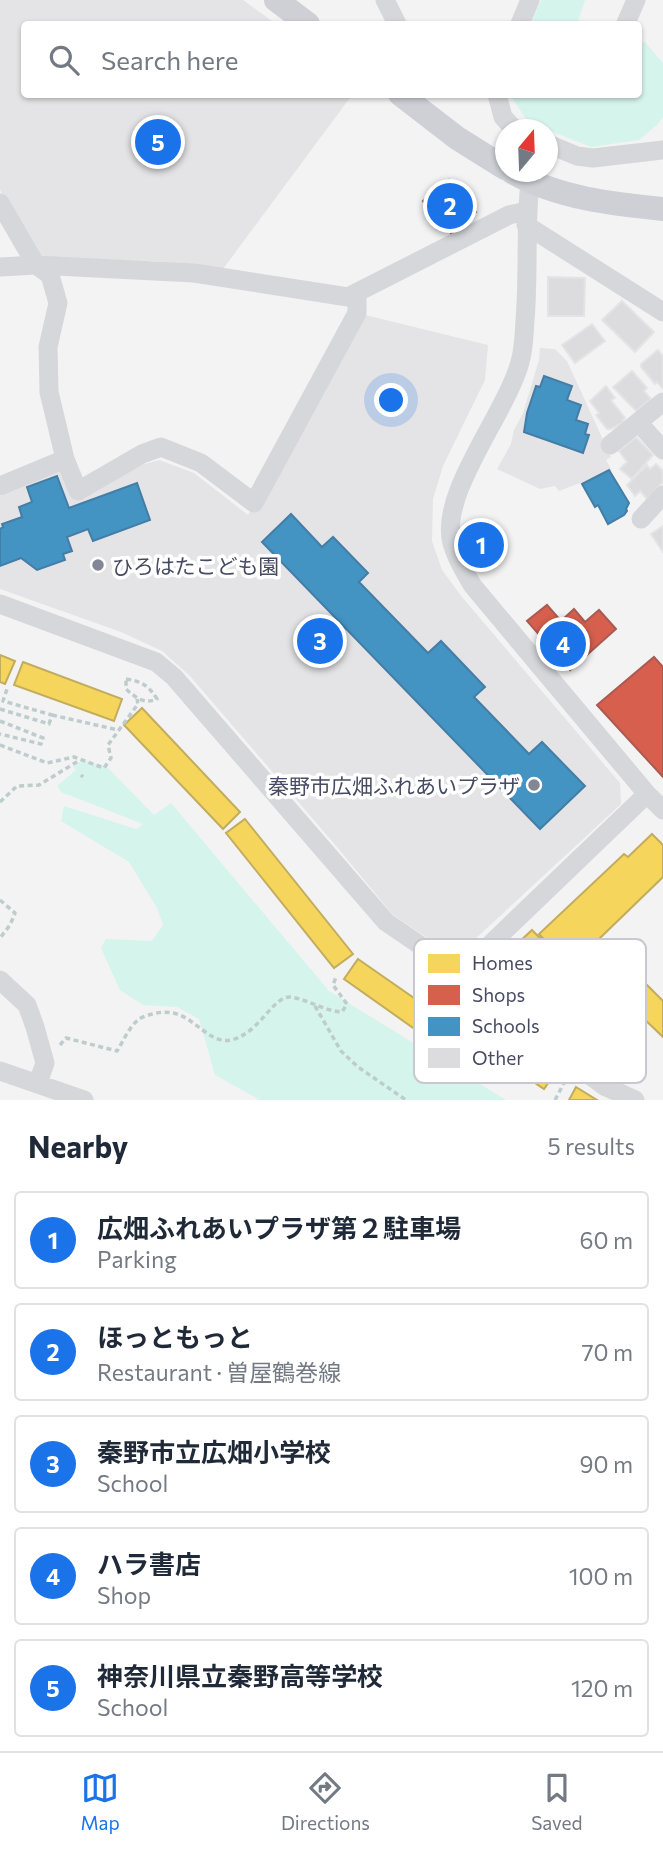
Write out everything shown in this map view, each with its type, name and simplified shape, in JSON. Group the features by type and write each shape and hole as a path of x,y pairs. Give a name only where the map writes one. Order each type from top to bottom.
{"main road":[{"path":"276,0 304,21"},
{"path":"407,98 457,138 495,160"},
{"path":"535,182 570,195 663,209"}],"street":[{"path":"385,0 396,21"},
{"path":"521,21 530,0"},
{"path":"627,21 636,0"},
{"path":"498,98 505,119"},
{"path":"558,148 577,156 593,158 663,150"},
{"path":"522,182 527,218 527,300 521,361 505,402 456,495 450,523 451,541 458,561 473,586 663,810"},
{"path":"0,203 36,265 50,275 58,303 48,346 49,392 65,460 78,491 142,454 161,447 201,463 254,503 358,313 357,292"},
{"path":"0,267 36,265 194,273 348,297 509,215 527,218 663,312"},
{"path":"610,445 663,402"},
{"path":"638,422 663,450"},
{"path":"0,486 65,460"},
{"path":"641,519 663,495"},
{"path":"0,604 156,662 174,677 386,922 414,941"},
{"path":"496,939 647,794"},
{"path":"0,980 27,1005 45,1063 38,1083"},
{"path":"0,1071 84,1100"},
{"path":"600,1083 635,1100"}],"path":[{"path":"0,745 47,763 74,757 104,768 111,758 108,745 138,704 137,699 126,689 125,680 145,682 156,699 150,702 137,699"},
{"path":"8,686 3,701 118,730"},
{"path":"0,709 49,724 52,715"},
{"path":"0,721 43,738 41,744 0,734"},
{"path":"0,802 17,786 39,785 80,760"},
{"path":"0,900 15,913 0,938"},
{"path":"45,1063 66,1038 117,1051 138,1019 164,1011 186,1016 215,1037 229,1040 253,1030 279,999 290,998 342,1012 347,1004 333,985 337,977"},
{"path":"315,1006 341,1051 358,1067 407,1100"}],"shaded area":[{"path":"0,0 243,0 272,21 21,21 21,98 350,98 223,269 154,261 40,259 0,190"},
{"path":"357,313 488,345 485,380 443,466 433,499 432,541 442,570 462,597 620,783 621,804 475,939 429,939 393,915 189,675 162,651 121,632 0,589 0,496 62,469 82,498 142,465 159,460 194,473 248,515"},
{"path":"540,348 555,349 567,361 611,457 606,460 612,471 559,491 555,486 540,489 497,469 511,444 514,430 523,413"}],"green space":[{"path":"541,0 585,0 578,21 532,21"},
{"path":"645,42 663,63 663,117 639,140 591,147 558,134 558,119 526,119 512,98 642,98 642,43"},
{"path":"82,760 107,767 154,815 171,803 329,991 414,1043 414,1083 478,1083 506,1100 260,1100 215,1075 199,1019 177,1007 143,1005 120,990 101,948 106,939 152,941 163,925 157,908 129,862 61,821 64,806 136,829 143,824 61,792 57,786 76,770 73,767"}],"building: Homes":[{"path":"0,655 15,661 5,684 0,682"},
{"path":"23,662 122,699 114,721 14,685"},
{"path":"142,708 240,812 223,829 124,725"},
{"path":"245,819 353,954 334,968 226,833"},
{"path":"652,834 663,845 663,877 599,939 544,939 539,934 624,854 628,857"},
{"path":"532,930 541,939 522,939"},
{"path":"358,959 414,998 414,1029 344,979"},
{"path":"646,984 663,1001 663,1037 646,1021"},
{"path":"535,1083 548,1083 544,1089"},
{"path":"576,1087 597,1100 569,1100"}],"building: Shops":[{"path":"449,180 476,212 451,233 423,201"},
{"path":"547,605 561,621 574,609 585,622 599,610 616,629 570,670 527,621"},
{"path":"654,657 663,667 663,777 597,705"}],"building: Schools":[{"path":"544,376 572,386 567,400 581,405 576,420 588,424 585,434 589,435 583,453 524,432 536,386 540,387"},
{"path":"609,470 629,503 624,515 608,524 582,484"},
{"path":"57,476 69,508 137,483 150,520 93,541 88,529 67,537 72,551 63,554 65,560 37,570 21,558 0,566 2,524 22,517 19,507 32,502 27,487"},
{"path":"291,514 322,547 333,537 368,573 359,582 428,653 441,641 485,687 474,697 529,754 542,742 585,786 540,829 262,542"}],"building: Other":[{"path":"548,277 585,278 584,316 548,316"},
{"path":"622,301 654,332 635,352 602,320"},
{"path":"592,324 605,341 575,363 562,345"},
{"path":"658,350 663,356 663,389 657,382 655,384 641,367 641,364"},
{"path":"632,371 647,388 644,391 651,399 636,411 613,387"},
{"path":"606,386 615,398 611,400 625,418 624,422 611,429 607,429 596,415 599,413 590,401"},
{"path":"636,437 653,455 632,479 620,469 627,462 619,451"},
{"path":"656,464 663,471 663,482 647,499 640,491 635,496 627,485 647,465 650,469"},
{"path":"663,526 663,552 651,534"}],"place":[{"name":"神奈川県立秦野高等学校","path":"158,142"},
{"name":"ほっともっと","path":"450,206"},
{"name":"広畑ふれあいプラザ第２駐車場","path":"481,545"},
{"name":"ひろはたこども園","path":"98,565"},
{"name":"秦野市立広畑小学校","path":"320,641"},
{"name":"ハラ書店","path":"563,644"},
{"name":"秦野市広畑ふれあいプラザ","path":"534,785"}]}
